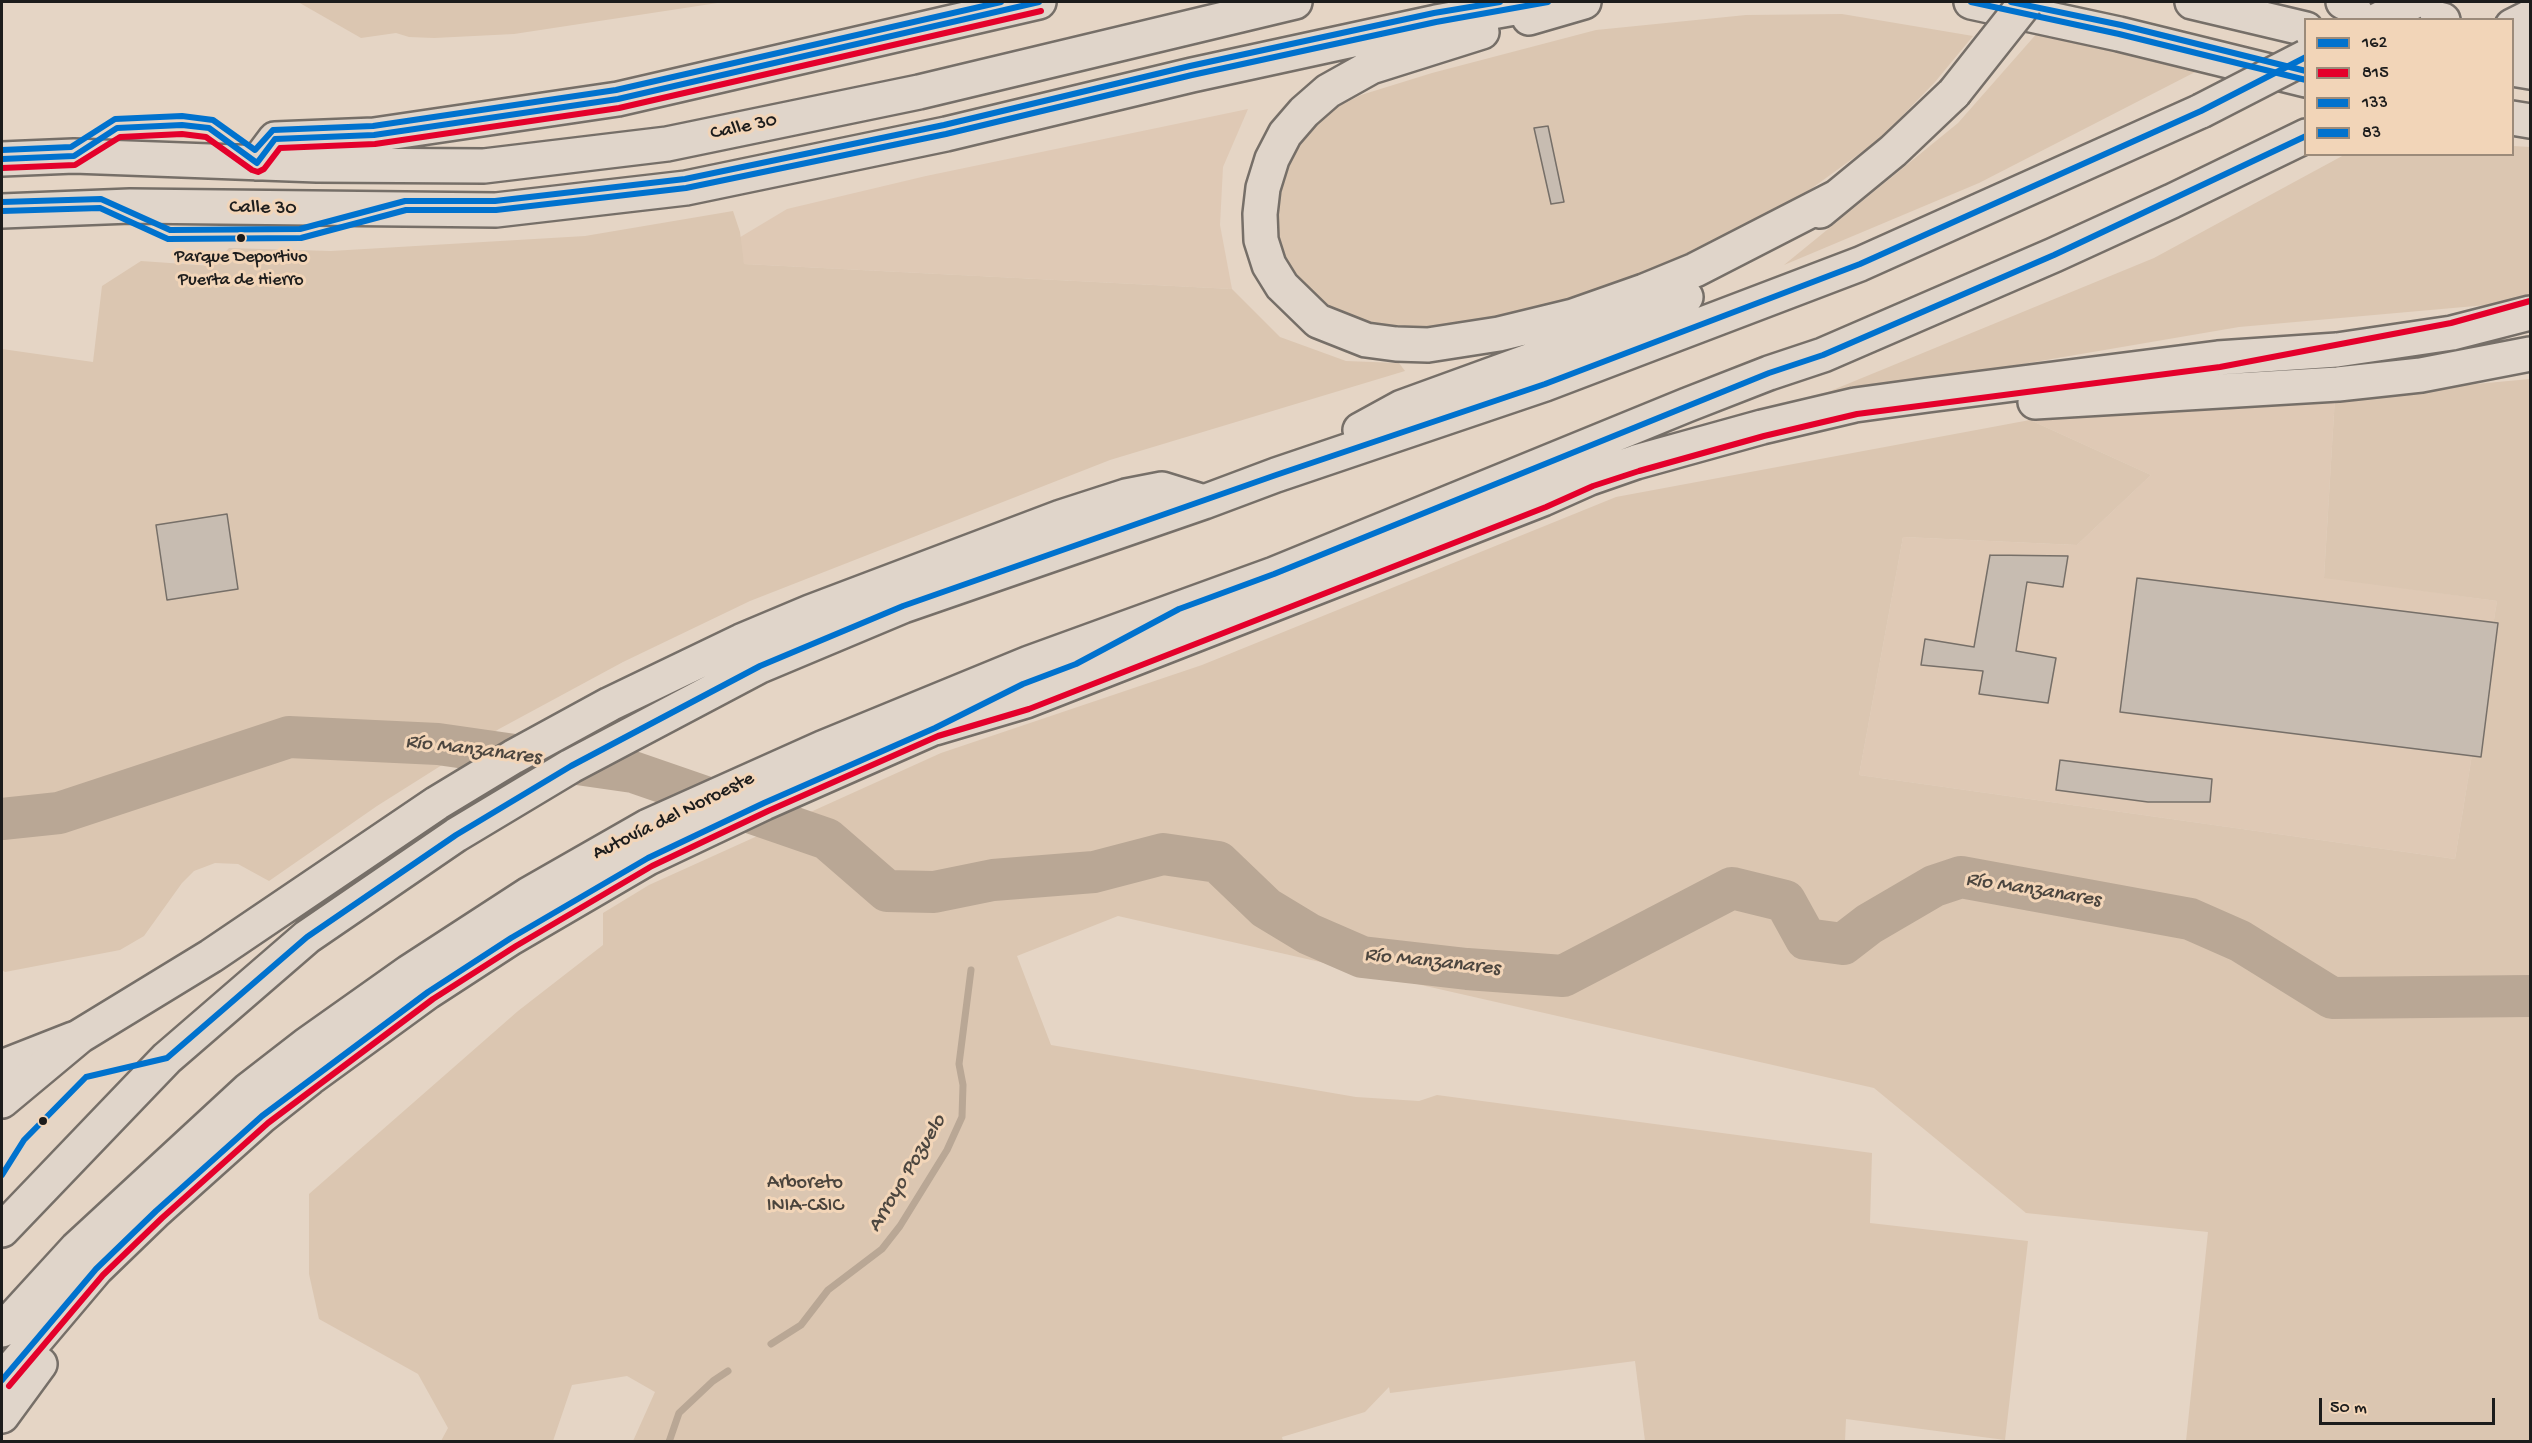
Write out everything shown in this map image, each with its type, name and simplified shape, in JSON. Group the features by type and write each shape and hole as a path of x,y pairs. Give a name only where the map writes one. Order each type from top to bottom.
{"main road":[{"path":"257,163 275,139 374,135 618,99 1039,2"},
{"name":"Calle 30","path":"2,159 74,156 257,163 484,166 667,144 919,92 1295,2"},
{"name":"Calle 30","path":"2,211 130,206 496,210 686,188 946,134 1203,72 1436,22 1548,2"},
{"path":"1584,2 1371,67 1328,91 1304,112 1285,134 1272,159 1263,188 1260,214 1261,240 1269,265 1282,286 1298,305 1318,321 1366,340 1428,345 1499,334 1573,316 1644,291 1695,270 1837,196"},
{"path":"1971,2 2304,80"},
{"path":"1276,474 1402,407 1589,339 1698,292 1781,243 1893,151 1954,93 2026,2"},
{"path":"2192,2 2304,29"},
{"path":"2343,2 2379,18"},
{"path":"2380,2 2393,8 2435,18"},
{"path":"2382,18 2413,2"},
{"path":"2514,25 2530,17"},
{"path":"2514,32 2530,33"},
{"path":"2514,45 2530,47"},
{"path":"2,1101 80,1036 211,956 437,803 513,757 610,704 741,641 1204,502 1276,474 1545,384 1860,264 2201,111 2304,58"},
{"path":"2514,69 2530,72"},
{"path":"2514,118 2530,121"},
{"name":"Autovía del Noroeste","path":"2,1330 77,1248 248,1090 306,1045 409,972 764,803 932,716 1076,664 1179,609 1274,574 1707,397 1823,355 2054,255 2297,140"},
{"path":"932,716 1026,701 1543,499 1590,478 1636,462 1762,427 1855,405 2218,358 2449,314 2530,292"},
{"path":"2218,358 2337,350 2452,333 2530,313"},
{"path":"1543,499 1733,445 1860,422 2008,403 2338,384 2421,375 2530,354"},
{"path":"2,1230 167,1058 307,936 456,835 571,766 900,592"},
{"name":"Autovía del Noroeste","path":"2,1380 96,1269 156,1211 262,1116 428,992 504,926"},
{"path":"2,1067 80,1036"},
{"name":"Autovía del Noroeste","path":"156,1211 192,1141"},
{"path":"2,1416 156,1211"}],"shaded area":[{"path":"1248,109 1223,167 1220,225 1232,289 744,264 737,239 787,209 926,176"},
{"path":"2335,397 2324,577 2497,601 2455,859 1859,775 1903,537 2077,545 2151,475 2030,420"}],"green space":[{"path":"298,2 724,2 514,34 434,38 409,37 396,33 361,38"},
{"path":"1842,14 1973,36 1935,82 1881,138 1804,194 1650,274 1523,313 1422,328 1387,327 1365,324 1332,311 1297,283 1278,247 1276,225 1279,198 1290,160 1310,128 1331,110 1361,95 1432,73 1596,30 1746,15"},
{"path":"2039,31 2203,68 1979,183 1784,265 1958,123"},
{"path":"2514,146 2530,147 2530,293 2509,303 2239,327 1806,401 2154,258 2342,156 2514,156"},
{"path":"733,211 740,232 744,264 1232,289 1280,337 1346,361 1399,363 1405,371 1110,460 750,601 623,662 499,729 377,806 269,881 238,864 215,863 194,871 182,883 144,936 120,950 5,972 2,970 2,349 93,362 102,286 141,261 212,266 229,248 331,251 585,236"},
{"name":"Arboreto INIA-CSIC","path":"2530,379 2530,1441 2186,1441 2208,1232 2026,1213 1874,1088 1118,916 1017,956 1051,1045 1356,1097 1419,1101 1437,1095 1872,1153 1870,1223 2028,1241 2005,1440 1846,1419 1845,1441 1645,1441 1635,1361 1390,1393 1389,1387 1365,1412 1282,1437 1283,1441 633,1441 655,1392 627,1376 572,1385 553,1441 441,1441 448,1428 418,1374 319,1319 309,1274 309,1194 518,1011 603,945 603,913 649,885 941,753 1202,665 1616,497 2030,420 2151,475 2077,545 1903,537 1859,775 2455,859 2497,601 2324,578 2335,397"}],"building":[{"path":"1548,126 1564,202 1551,204 1534,128"},
{"path":"227,514 238,589 167,600 156,525"},
{"path":"1990,555 2068,556 2063,587 2027,582 2016,651 2056,658 2048,703 1979,694 1983,671 1921,665 1925,639 1974,647"},
{"path":"2137,578 2498,623 2481,757 2120,712"},
{"path":"2060,760 2212,779 2210,802 2148,802 2056,790"}],"waterway":[{"name":"Río Manzanares","path":"2,819 59,813 289,737 438,744 633,772 827,839 887,891 934,892 993,880 1094,872 1163,854 1218,862 1266,908 1309,934 1362,957 1467,969 1563,976 1732,888 1785,901 1806,939 1843,944 1869,924 1934,886 1961,877 2190,919 2240,941 2332,998 2530,996"},
{"name":"Arroyo Pozuelo","path":"979,899 986,882"},
{"name":"Arroyo Pozuelo","path":"771,1344 801,1325 828,1290 882,1249 900,1226 947,1150 962,1117 963,1085 959,1064 971,970"},
{"name":"Arroyo Pozuelo","path":"669,1442 679,1413 713,1381 728,1371"}],"transit line":[{"name":"83","path":"2,150 71,147 115,119 182,116 213,120 255,150 273,130 373,126 616,90 1001,2"},
{"name":"133","path":"2,159 74,156 117,128 182,125 209,128 257,163 275,139 374,135 618,99 1039,2"},
{"name":"83","path":"2,202 101,199 170,230 300,229 405,201 495,201 685,179 944,125 1190,66 1434,13 1500,2"},
{"name":"133","path":"2,211 100,208 168,239 301,238 406,210 496,210 686,188 946,134 1192,75 1436,22 1548,2"},
{"name":"133","path":"1971,2 2119,34 2304,80"},
{"name":"83","path":"2011,2 2121,25 2304,71"},
{"name":"815","path":"2,168 75,165 120,137 182,134 206,137 258,172 264,169 280,148 375,144 619,108 1041,11"},
{"name":"162","path":"2,1175 24,1140 86,1077 167,1058 307,937 456,835 571,766 760,666 903,606 1276,475 1545,384 1860,264 2201,111 2304,58"},
{"name":"162","path":"2,1380 96,1269 156,1211 262,1116 428,992 511,938 648,858 764,803 935,728 1023,684 1076,664 1179,609 1274,574 1769,373 1823,355 2054,255 2304,137"},
{"name":"815","path":"9,1386 103,1275 162,1218 268,1123 433,999 516,946 652,866 768,811 938,736 1029,709 1546,507 1593,486 1764,436 1857,414 2220,367 2451,323 2530,301"}],"place":[{"name":"Parque Deportivo Puerta de Hierro","path":"241,238"}]}
